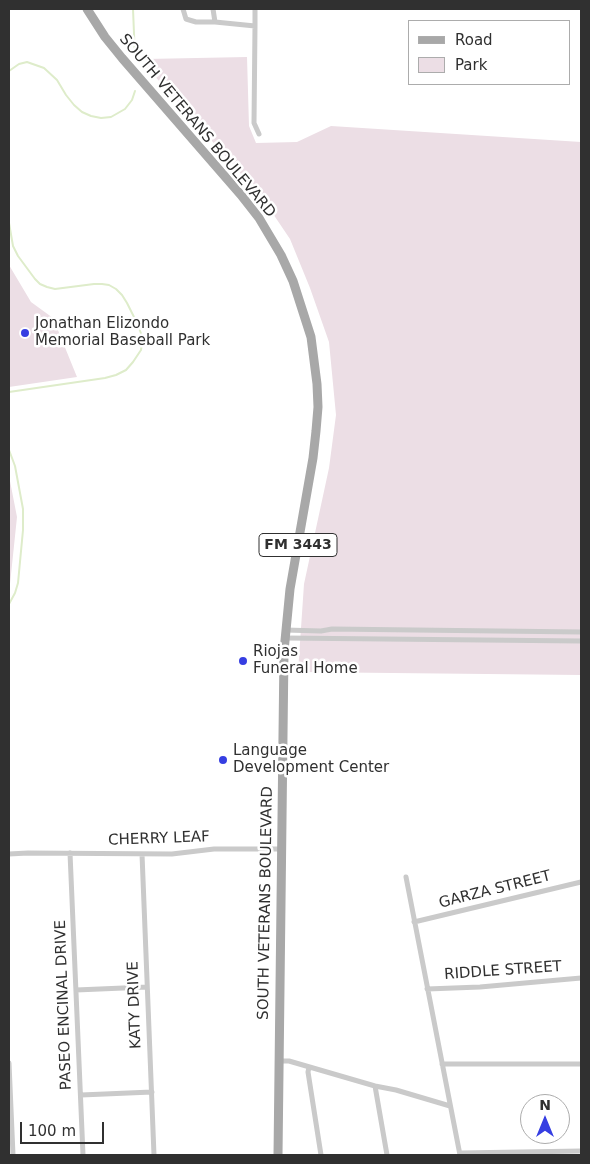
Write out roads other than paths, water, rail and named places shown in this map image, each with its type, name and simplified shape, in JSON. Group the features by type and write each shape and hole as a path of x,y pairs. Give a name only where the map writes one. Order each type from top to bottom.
{"main road":[{"name":"SOUTH VETERANS BOULEVARD","path":"87,9 105,37 122,58 259,218 281,255 293,281 311,337 318,408 313,458 290,589 285,634 280,849 278,1155"}],"street":[{"path":"183,9 186,19 196,22 255,26"},
{"path":"213,9 215,22"},
{"path":"255,9 254,122 259,134"},
{"path":"285,634 332,629 581,632"},
{"path":"360,630 360,639"},
{"path":"427,630 427,640"},
{"path":"488,631 488,640"},
{"path":"548,632 548,641"},
{"path":"285,634 360,639 581,641"},
{"name":"CHERRY LEAF","path":"9,854 142,854 183,853 203,849 280,849"},
{"name":"PASEO ENCINAL DRIVE","path":"70,853 83,1155"},
{"name":"KATY DRIVE","path":"142,854 154,1155"},
{"path":"406,877 460,1154 581,1151"},
{"name":"GARZA STREET","path":"414,922 581,882"},
{"name":"RIDDLE STREET","path":"427,989 581,978"},
{"path":"76,990 147,987"},
{"path":"279,1061 289,1061 450,1106"},
{"path":"9,1062 13,1155"},
{"path":"442,1064 581,1064"},
{"path":"308,1067 321,1155"},
{"path":"375,1086 387,1155"},
{"path":"81,1094 152,1092"}],"waterway":[{"path":"133,9 135,58"},
{"path":"9,71 19,64 27,62 44,68 57,80 74,105 82,112 101,118 111,117 125,109 132,100 135,91"},
{"path":"9,223 13,246 18,256 40,284 55,289 94,284 109,285 122,295 142,336 141,350 126,370 116,375 9,392"},
{"path":"9,450 15,466 23,509 18,583 9,604"}],"place":[{"name":"Jonathan Elizondo Memorial Baseball Park","path":"25,333"},
{"name":"Riojas Funeral Home","path":"243,661"},
{"name":"Language Development Center","path":"223,760"}]}
